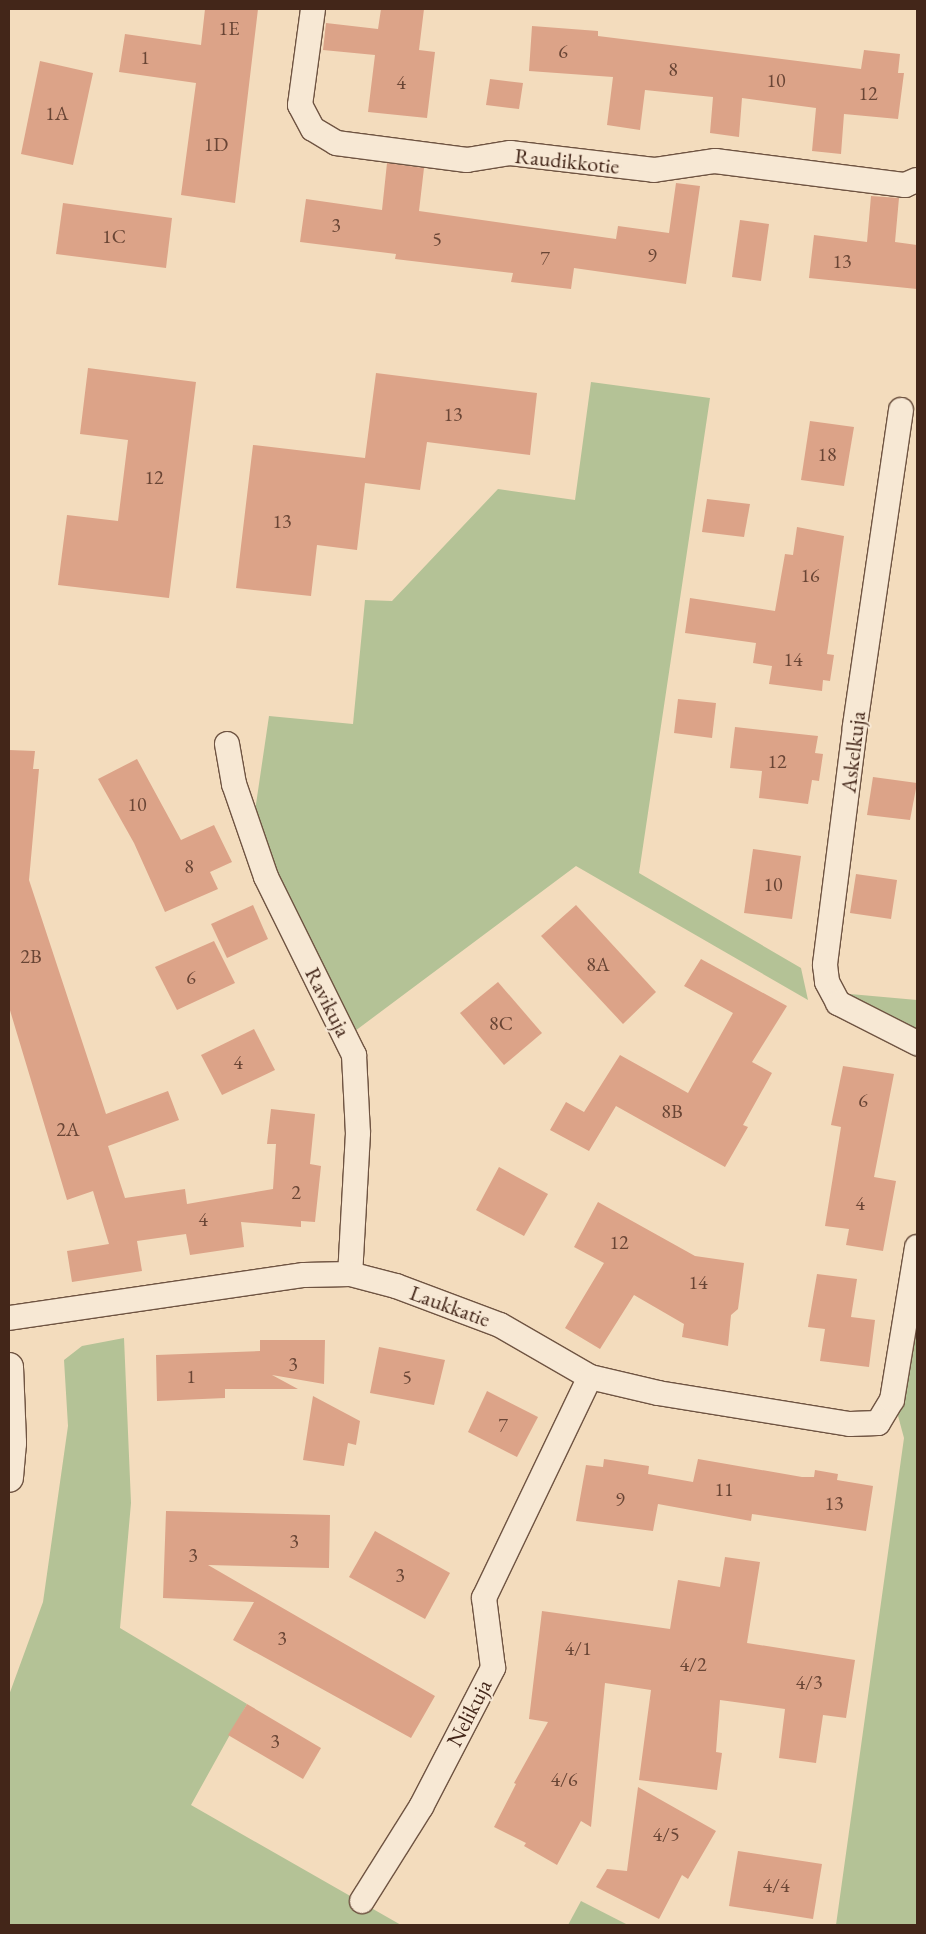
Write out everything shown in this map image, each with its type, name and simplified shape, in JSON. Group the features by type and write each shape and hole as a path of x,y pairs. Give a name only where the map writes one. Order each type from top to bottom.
{"street":[{"name":"Raudikkotie","path":"313,9 300,105 313,128 336,143 467,160 510,153 654,170 715,161 905,185 917,180"},
{"name":"Askelkuja","path":"901,410 855,727 825,965 827,982 838,1003 917,1043"},
{"name":"Ravikuja","path":"227,744 234,784 266,877 354,1055 358,1134 350,1274"},
{"name":"Laukkatie","path":"9,1318 304,1275 333,1272 350,1274 396,1286 494,1322 590,1377 658,1393 850,1424 878,1423 892,1400 917,1247"},
{"path":"9,1367 12,1434 9,1478"},
{"name":"Nelikuja","path":"362,1901 421,1807 493,1668 484,1598 590,1377"}],"green space":[{"path":"591,382 710,398 639,873 801,968 808,1000 576,866 355,1031 276,873 255,811 269,716 353,724 365,600 392,601 498,489 575,500"},
{"path":"850,994 917,1000 917,1042 848,1007"},
{"path":"917,1258 917,1925 836,1925 904,1438 894,1401"},
{"path":"124,1338 131,1503 120,1628 247,1704 191,1805 401,1925 9,1925 9,1695 43,1602 68,1426 64,1360 82,1346"},
{"path":"581,1901 628,1925 568,1925"}],"building":[{"path":"205,9 258,9 235,203 181,195 196,83 119,72 125,34 201,45"},
{"path":"381,9 424,9 419,50 435,52 427,118 368,112 375,55 323,50 326,23 378,29"},
{"path":"532,26 598,31 598,36 861,69 864,50 900,54 898,73 904,73 898,119 844,114 841,154 812,151 816,108 742,98 739,137 710,133 713,97 645,90 640,130 607,125 613,77 529,71"},
{"path":"40,61 93,73 73,165 21,154"},
{"path":"490,79 523,83 519,109 486,105"},
{"path":"387,163 424,168 419,211 616,239 618,226 669,233 676,183 700,186 686,284 574,268 571,289 511,282 513,273 395,259 396,254 300,242 306,199 382,210"},
{"path":"871,196 899,198 895,242 917,245 917,289 809,278 814,235 867,242"},
{"path":"63,203 172,218 166,268 56,254"},
{"path":"740,220 769,224 761,281 732,277"},
{"path":"88,368 196,382 169,598 58,585 67,515 118,521 128,440 80,434"},
{"path":"376,373 537,393 530,455 427,442 420,490 365,483 357,550 317,545 311,596 236,588 253,445 365,458"},
{"path":"810,421 854,427 844,486 801,480"},
{"path":"707,499 750,504 744,537 702,532"},
{"path":"797,527 844,536 827,654 834,655 830,681 823,680 822,691 769,684 772,666 753,663 756,643 685,633 690,598 775,611 785,554 793,555"},
{"path":"678,699 716,703 712,738 674,733"},
{"path":"735,727 818,736 815,753 823,754 819,781 812,780 808,804 759,798 762,771 730,768"},
{"path":"9,750 35,751 33,769 39,769 29,880 106,1114 168,1091 179,1120 108,1146 125,1198 185,1189 187,1204 273,1189 276,1144 267,1144 271,1109 315,1114 310,1164 321,1166 315,1222 301,1221 301,1227 241,1222 244,1247 190,1255 186,1234 137,1241 142,1271 72,1282 67,1251 109,1244 93,1191 67,1200 9,1007"},
{"path":"137,759 181,840 214,825 232,862 210,872 218,889 165,912 134,843 98,779"},
{"path":"873,777 917,783 910,820 867,815"},
{"path":"753,849 801,856 792,919 744,913"},
{"path":"856,874 897,880 891,919 850,913"},
{"path":"253,905 268,939 227,958 211,924"},
{"path":"576,905 656,992 623,1024 541,936"},
{"path":"214,941 235,983 177,1010 155,967"},
{"path":"701,959 787,1006 752,1062 772,1073 743,1125 748,1127 725,1167 616,1106 589,1151 550,1130 566,1102 584,1112 620,1055 688,1093 733,1013 684,986"},
{"path":"498,982 542,1033 504,1065 460,1013"},
{"path":"254,1029 275,1070 222,1095 201,1055"},
{"path":"843,1066 894,1074 874,1177 896,1181 883,1251 846,1245 849,1229 825,1226 841,1127 831,1125"},
{"path":"499,1167 548,1194 524,1236 476,1210"},
{"path":"598,1202 695,1256 744,1263 738,1309 731,1315 728,1346 682,1337 684,1324 634,1295 600,1349 565,1328 604,1263 574,1247"},
{"path":"817,1274 857,1279 851,1317 875,1320 869,1367 820,1361 825,1329 808,1327"},
{"path":"260,1340 325,1340 324,1384 272,1375 298,1389 225,1389 225,1398 157,1401 156,1355 260,1351"},
{"path":"379,1347 445,1360 434,1405 370,1393"},
{"path":"487,1391 538,1417 517,1457 468,1432"},
{"path":"313,1396 360,1421 356,1445 348,1443 344,1466 303,1460"},
{"path":"604,1459 649,1466 648,1474 693,1482 698,1459 802,1477 814,1477 815,1470 838,1474 837,1480 873,1486 866,1531 752,1514 751,1521 658,1504 653,1531 576,1521 586,1465 603,1467"},
{"path":"166,1511 330,1515 329,1568 208,1565 435,1696 411,1738 233,1640 254,1602 163,1598"},
{"path":"375,1531 450,1573 425,1619 349,1577"},
{"path":"725,1557 760,1562 747,1643 855,1660 846,1718 823,1715 816,1763 779,1758 785,1709 720,1700 716,1752 722,1753 717,1790 639,1780 651,1690 605,1683 591,1827 581,1821 557,1865 524,1846 526,1843 494,1827 516,1784 514,1783 548,1722 529,1719 542,1611 670,1629 678,1580 720,1587"},
{"path":"247,1704 321,1748 303,1779 228,1735"},
{"path":"638,1787 716,1831 688,1879 682,1875 659,1919 596,1887 607,1869 627,1871"},
{"path":"738,1851 822,1864 813,1919 729,1906"}]}
